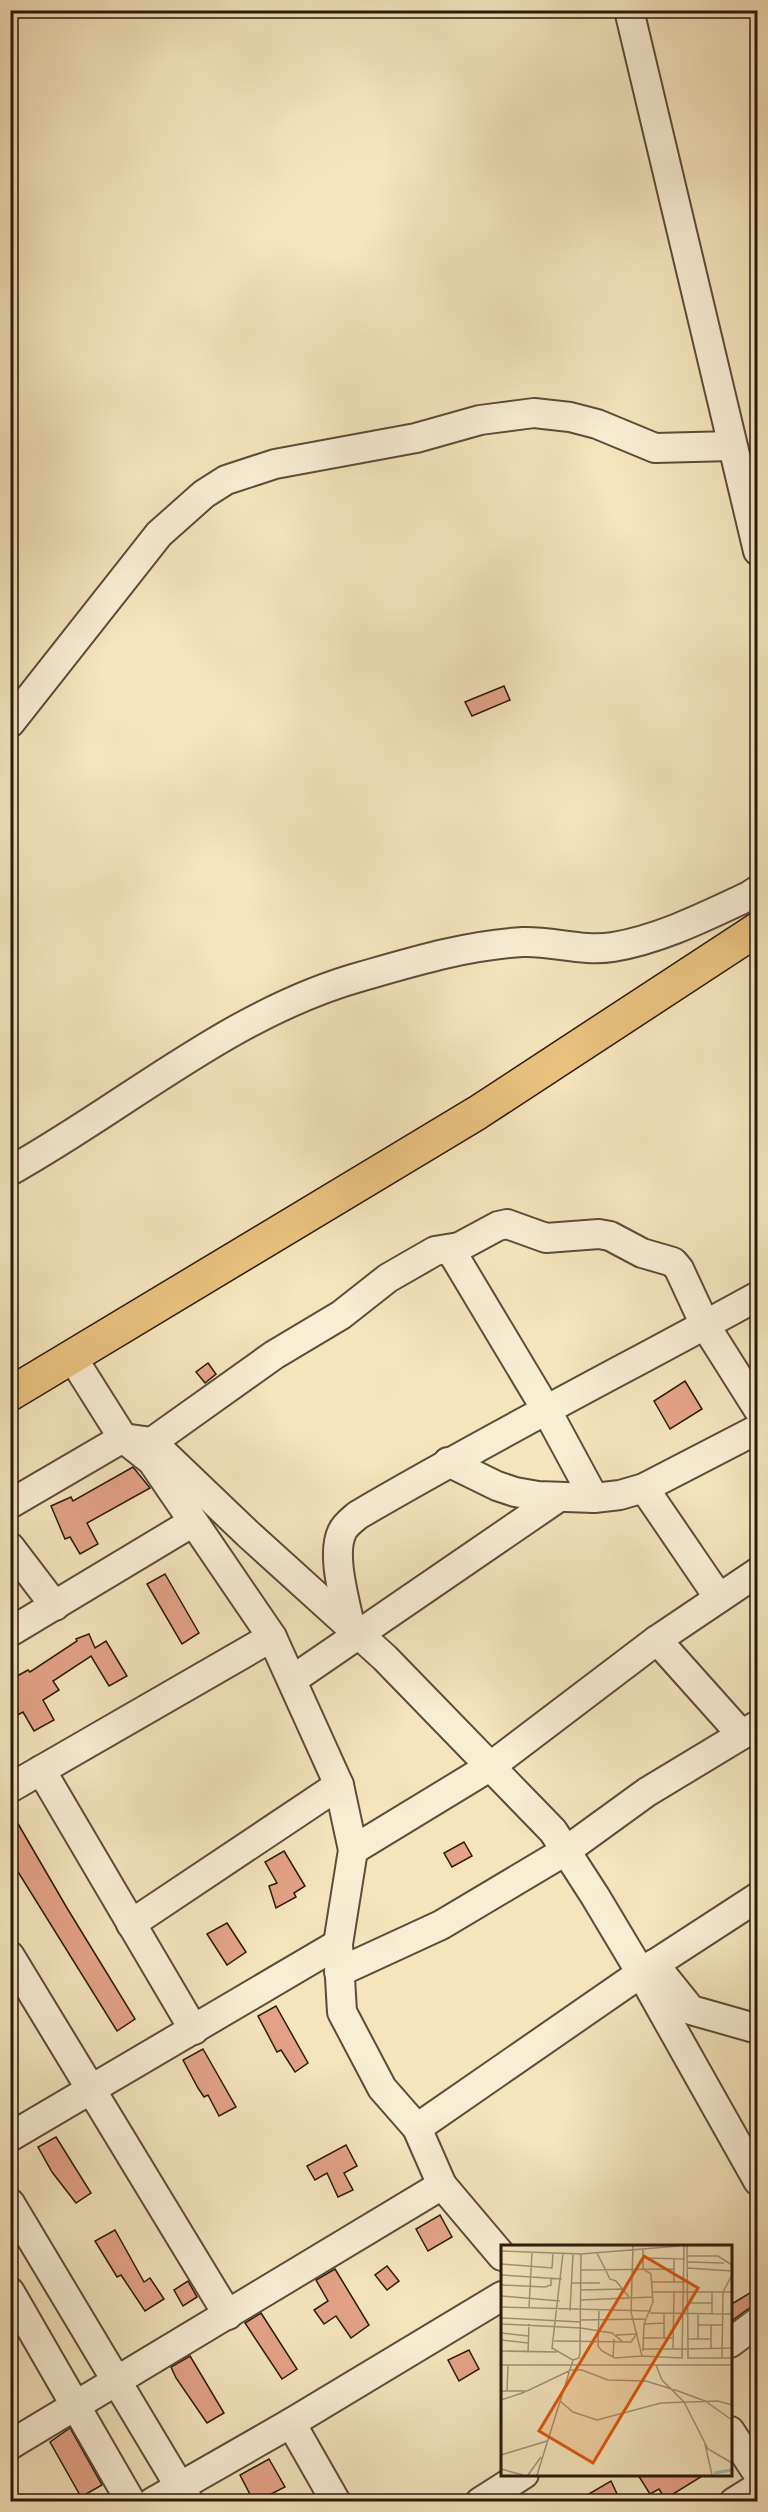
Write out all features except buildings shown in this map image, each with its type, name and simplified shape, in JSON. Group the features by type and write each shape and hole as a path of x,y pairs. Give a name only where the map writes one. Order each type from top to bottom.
{"main road":[{"path":"10,1394 477,1113 758,929"}],"street":[{"path":"629,10 758,551"},
{"path":"10,723 159,534 204,494 226,480 275,464 416,438 480,420 534,413 570,417 597,424 655,448 732,446"},
{"path":"10,1171 241,1026 290,1002 360,976 462,950 525,942 613,948 661,934 749,897 758,890"},
{"path":"153,1442 274,1355 341,1315 388,1278 435,1251 459,1247 498,1226 507,1224 546,1238 599,1234 610,1236 642,1253 673,1262 679,1269 705,1325 758,1409"},
{"path":"450,1249 546,1411 594,1498"},
{"path":"355,1630 337,1552 341,1534 358,1515 448,1462 758,1296"},
{"path":"72,1357 123,1438 152,1461 272,1637 339,1785 354,1850 338,1944 342,2012 382,2088 417,2128 442,2185 501,2255"},
{"path":"448,1462 497,1486 515,1492 594,1498 644,1488 758,1429"},
{"path":"10,1504 123,1438 153,1442 247,1533 355,1630 553,1831 647,1968 758,2181"},
{"path":"644,1488 719,1598"},
{"path":"292,1680 355,1630 560,1497"},
{"path":"10,1632 194,1522"},
{"path":"10,1547 55,1606"},
{"path":"354,1850 491,1766 657,1640 758,1572"},
{"path":"10,1788 272,1637"},
{"path":"339,1972 427,1933 567,1850 647,1792 749,1730 657,1640"},
{"path":"41,1770 194,2030"},
{"path":"131,1924 339,1785"},
{"path":"417,2128 647,1968 758,1897"},
{"path":"10,2137 338,1944"},
{"path":"10,1956 228,2315"},
{"path":"647,1968 691,2010 758,2029"},
{"path":"10,2445 442,2185"},
{"path":"10,2203 185,2493"},
{"path":"10,2292 130,2502"},
{"path":"153,2502 185,2493 291,2423 501,2297"},
{"path":"732,2342 758,2322"},
{"path":"291,2423 336,2502"},
{"path":"732,2434 758,2474"},
{"path":"480,2502 522,2476"},
{"path":"734,2502 758,2487"}]}
